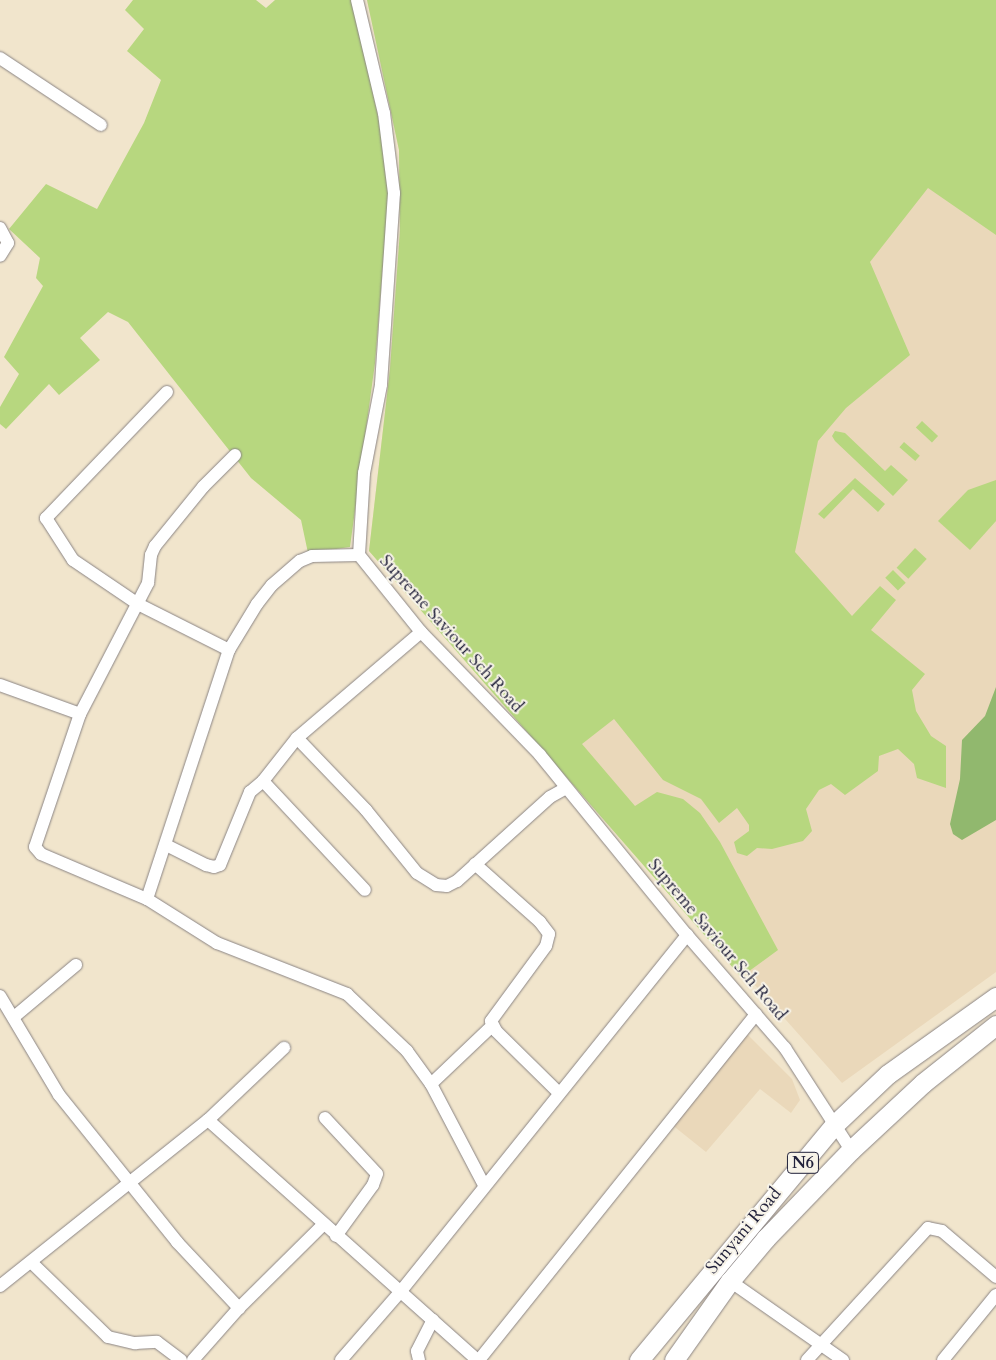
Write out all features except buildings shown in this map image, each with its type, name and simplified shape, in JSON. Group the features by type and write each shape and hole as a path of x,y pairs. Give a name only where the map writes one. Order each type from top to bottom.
{"main road":[{"name":"Sunyani Road","path":"639,1360 834,1124 888,1074 996,997"},
{"name":"Sunyani Road","path":"674,1360 730,1281 851,1150 923,1083 996,1025"}],"street":[{"name":"Supreme Saviour Sch Road","path":"357,0 384,114 394,193 381,385 364,473 359,555 421,632 540,755 687,935 756,1014 795,1062 851,1150"},
{"path":"0,58 101,125"},
{"path":"0,228 8,243 0,256"},
{"path":"167,392 46,518 73,560 138,604 229,650"},
{"path":"235,455 203,487 155,546 151,556 148,583 80,714 36,847 41,854 147,899 217,943 347,994 407,1051 430,1084 484,1185"},
{"path":"147,899 229,650 272,585 300,562 312,556 359,555"},
{"path":"166,845 206,865 214,867 220,864 250,792 263,781 297,738 421,632"},
{"path":"0,685 80,714"},
{"path":"297,738 366,810 417,873 427,880 447,886 475,864 550,797 566,788"},
{"path":"263,781 365,890"},
{"path":"430,1084 492,1026 493,1016 546,946 549,934 540,922 475,864"},
{"path":"341,1360 401,1291 484,1185 687,935"},
{"path":"14,1017 76,965"},
{"path":"0,996 59,1095 177,1242 239,1308"},
{"path":"208,1120 323,1225 478,1360 756,1014"},
{"path":"492,1026 559,1093"},
{"path":"0,1286 32,1262 127,1181 208,1120 284,1048"},
{"path":"325,1118 377,1174 374,1185 336,1236"},
{"path":"32,1262 108,1337 135,1343 157,1342 189,1360 323,1225"},
{"path":"807,1360 928,1228 942,1231 996,1277"},
{"path":"730,1281 843,1360"},
{"path":"943,1360 996,1295"},
{"path":"419,1360 417,1351 433,1320"}],"shaded area":[{"path":"367,0 996,0 996,972 842,1083 369,551 390,369 400,230 399,150"},
{"path":"746,1033 792,1079 800,1100 791,1113 760,1089 706,1152 671,1124"}],"green space":[{"path":"133,0 256,0 266,8 275,0 353,0 384,144 389,192 375,363 350,547 308,553 301,520 251,478 128,322 108,312 80,338 100,360 59,395 49,384 6,429 0,424 0,407 19,374 4,357 43,286 36,278 40,258 9,229 46,184 97,209 144,123 161,80 127,51 144,29 125,10"},
{"path":"367,0 996,0 996,235 928,188 870,262 910,355 846,408 818,441 795,552 852,616 880,586 896,600 871,630 925,674 912,690 916,711 931,736 946,746 946,788 917,778 914,764 898,749 879,756 878,771 845,795 831,784 819,790 806,809 812,831 803,841 772,849 757,848 747,856 737,853 734,842 749,831 749,825 737,808 719,823 701,799 663,780 614,719 582,744 635,806 657,792 683,799 700,813 720,842 778,950 741,977 369,551 390,369 400,230 399,150"},
{"path":"922,421 938,436 932,443 916,428"},
{"path":"835,431 845,433 885,471 891,465 908,480 893,496 835,441 832,436"},
{"path":"904,442 920,456 915,461 899,447"},
{"path":"855,478 885,504 878,512 853,489 824,519 818,514"},
{"path":"996,480 996,521 970,550 938,521 968,490"},
{"path":"915,548 927,559 908,579 897,568"},
{"path":"893,570 906,583 898,591 885,578"},
{"path":"996,687 996,820 962,840 953,834 950,824 960,779 962,740 985,716"}]}
